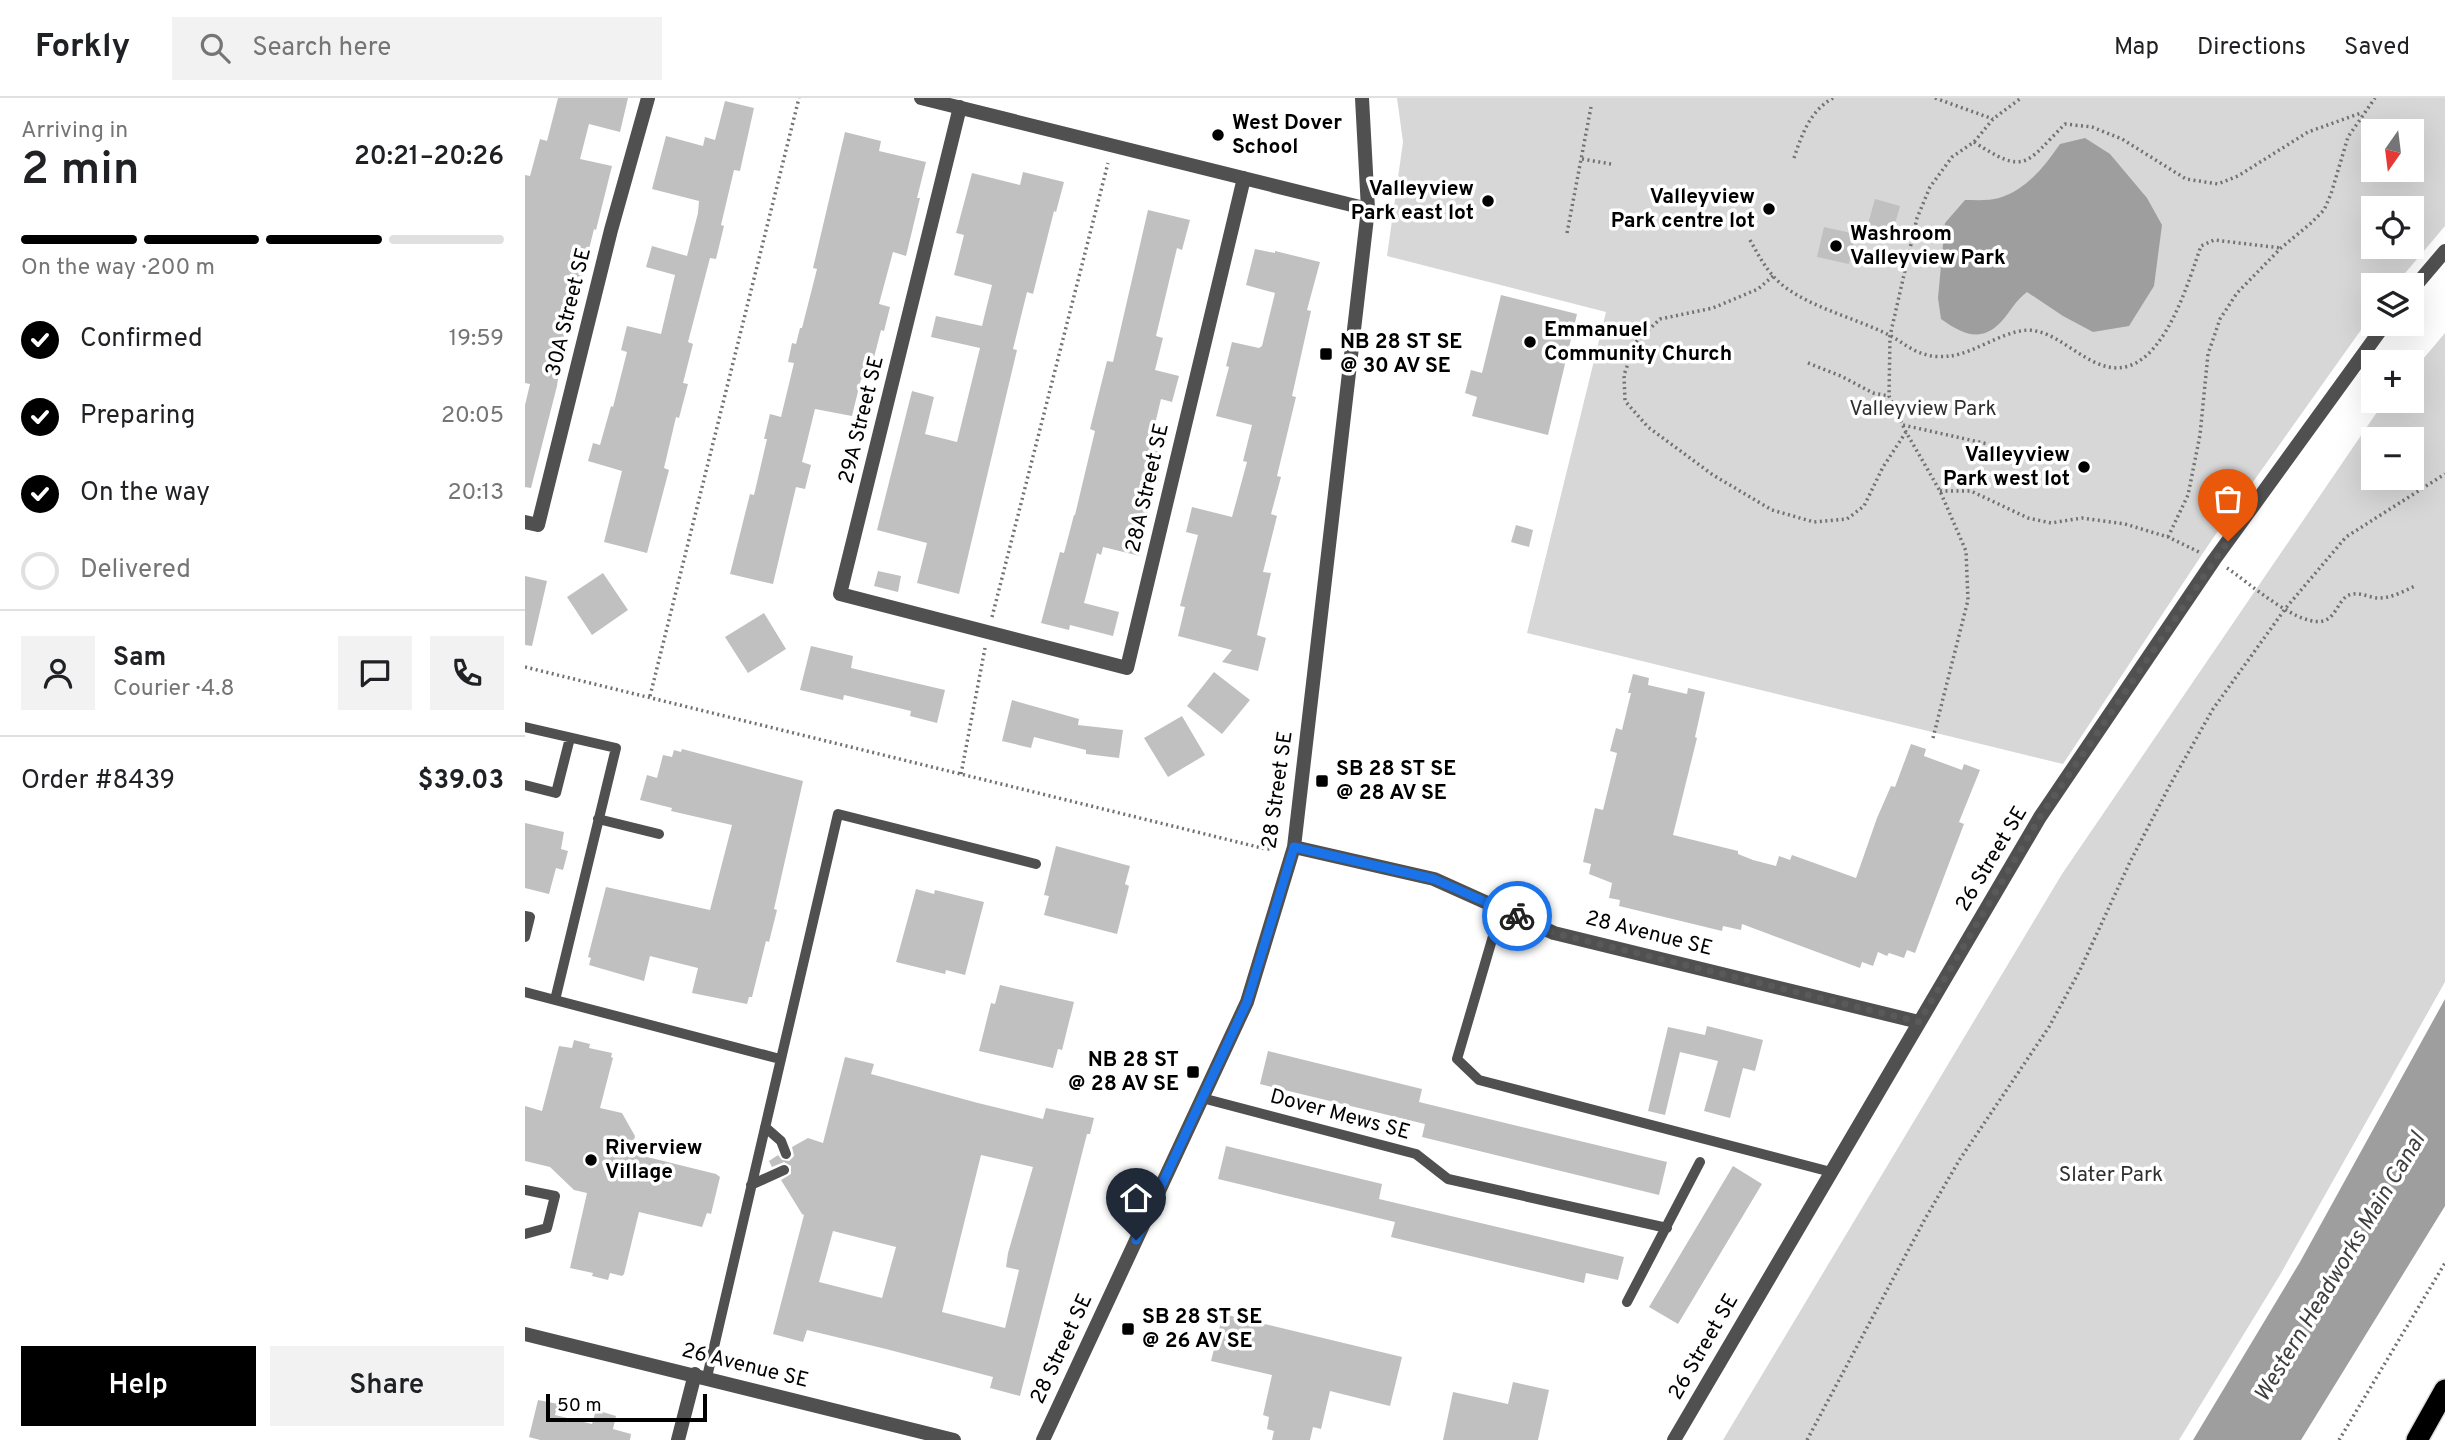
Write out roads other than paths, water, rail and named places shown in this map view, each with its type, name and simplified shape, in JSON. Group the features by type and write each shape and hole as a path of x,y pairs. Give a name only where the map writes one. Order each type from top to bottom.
{"highway":[{"path":"2417,1440 2445,1390"}],"street":[{"name":"30A Street SE","path":"525,522 538,525 611,230 648,98"},
{"path":"921,98 1368,209"},
{"name":"28 Street SE","path":"1043,1440 1247,1002 1294,847 1368,209 1363,98"},
{"name":"29A Street SE","path":"960,107 840,594 988,634"},
{"name":"28A Street SE","path":"988,634 1127,668 1244,178"},
{"path":"2424,276 2445,251"},
{"name":"26 Street SE","path":"1674,1440 2040,817 2214,560 2376,336"},
{"name":"28 Avenue SE","path":"1294,847 1434,879 1554,933 1919,1022"},
{"name":"26 Avenue SE","path":"525,1334 954,1440"},
{"path":"678,1440 701,1376"}],"lane":[{"path":"525,727 616,748 555,1000"},
{"path":"525,785 556,793 570,738"},
{"path":"701,1376 751,1185 838,814 1036,864"},
{"path":"598,819 659,834"},
{"path":"1501,909 1457,1059 1479,1080 1831,1172"},
{"path":"525,916 530,917 525,937"},
{"path":"525,992 780,1059"},
{"name":"Dover Mews SE","path":"1202,1098 1416,1154 1448,1179 1667,1228"},
{"path":"765,1127 781,1141 786,1154"},
{"path":"1627,1302 1700,1162"},
{"path":"751,1185 784,1170"},
{"path":"525,1190 555,1196 547,1228 525,1234"}],"water":[{"path":"2085,138 2110,154 2147,198 2162,225 2154,286 2129,326 2093,332 2027,292 2001,322 1986,333 1963,332 1941,319 1938,298 1945,223 1965,200 1991,200 2009,194 2034,176 2060,144"},
{"name":"Western Headworks Main Canal","path":"2445,999 2445,1206 2301,1440 2193,1440 2300,1262"}],"place":[{"name":"West Dover School","path":"1218,135"},
{"name":"Valleyview Park east lot","path":"1488,201"},
{"name":"Valleyview Park centre lot","path":"1769,209"},
{"name":"Washroom Valleyview Park","path":"1836,246"},
{"name":"Emmanuel Community Church","path":"1530,342"},
{"name":"NB 28 ST SE @ 30 AV SE","path":"1326,354"},
{"name":"Valleyview Park west lot","path":"2084,467"},
{"name":"SB 28 ST SE @ 28 AV SE","path":"1322,781"},
{"name":"NB 28 ST @ 28 AV SE","path":"1193,1072"},
{"name":"Riverview Village","path":"591,1160"},
{"name":"SB 28 ST SE @ 26 AV SE","path":"1128,1329"}],"park label":[{"name":"Valleyview Park","path":"1923,409"},
{"name":"Slater Park","path":"2111,1175"}]}
